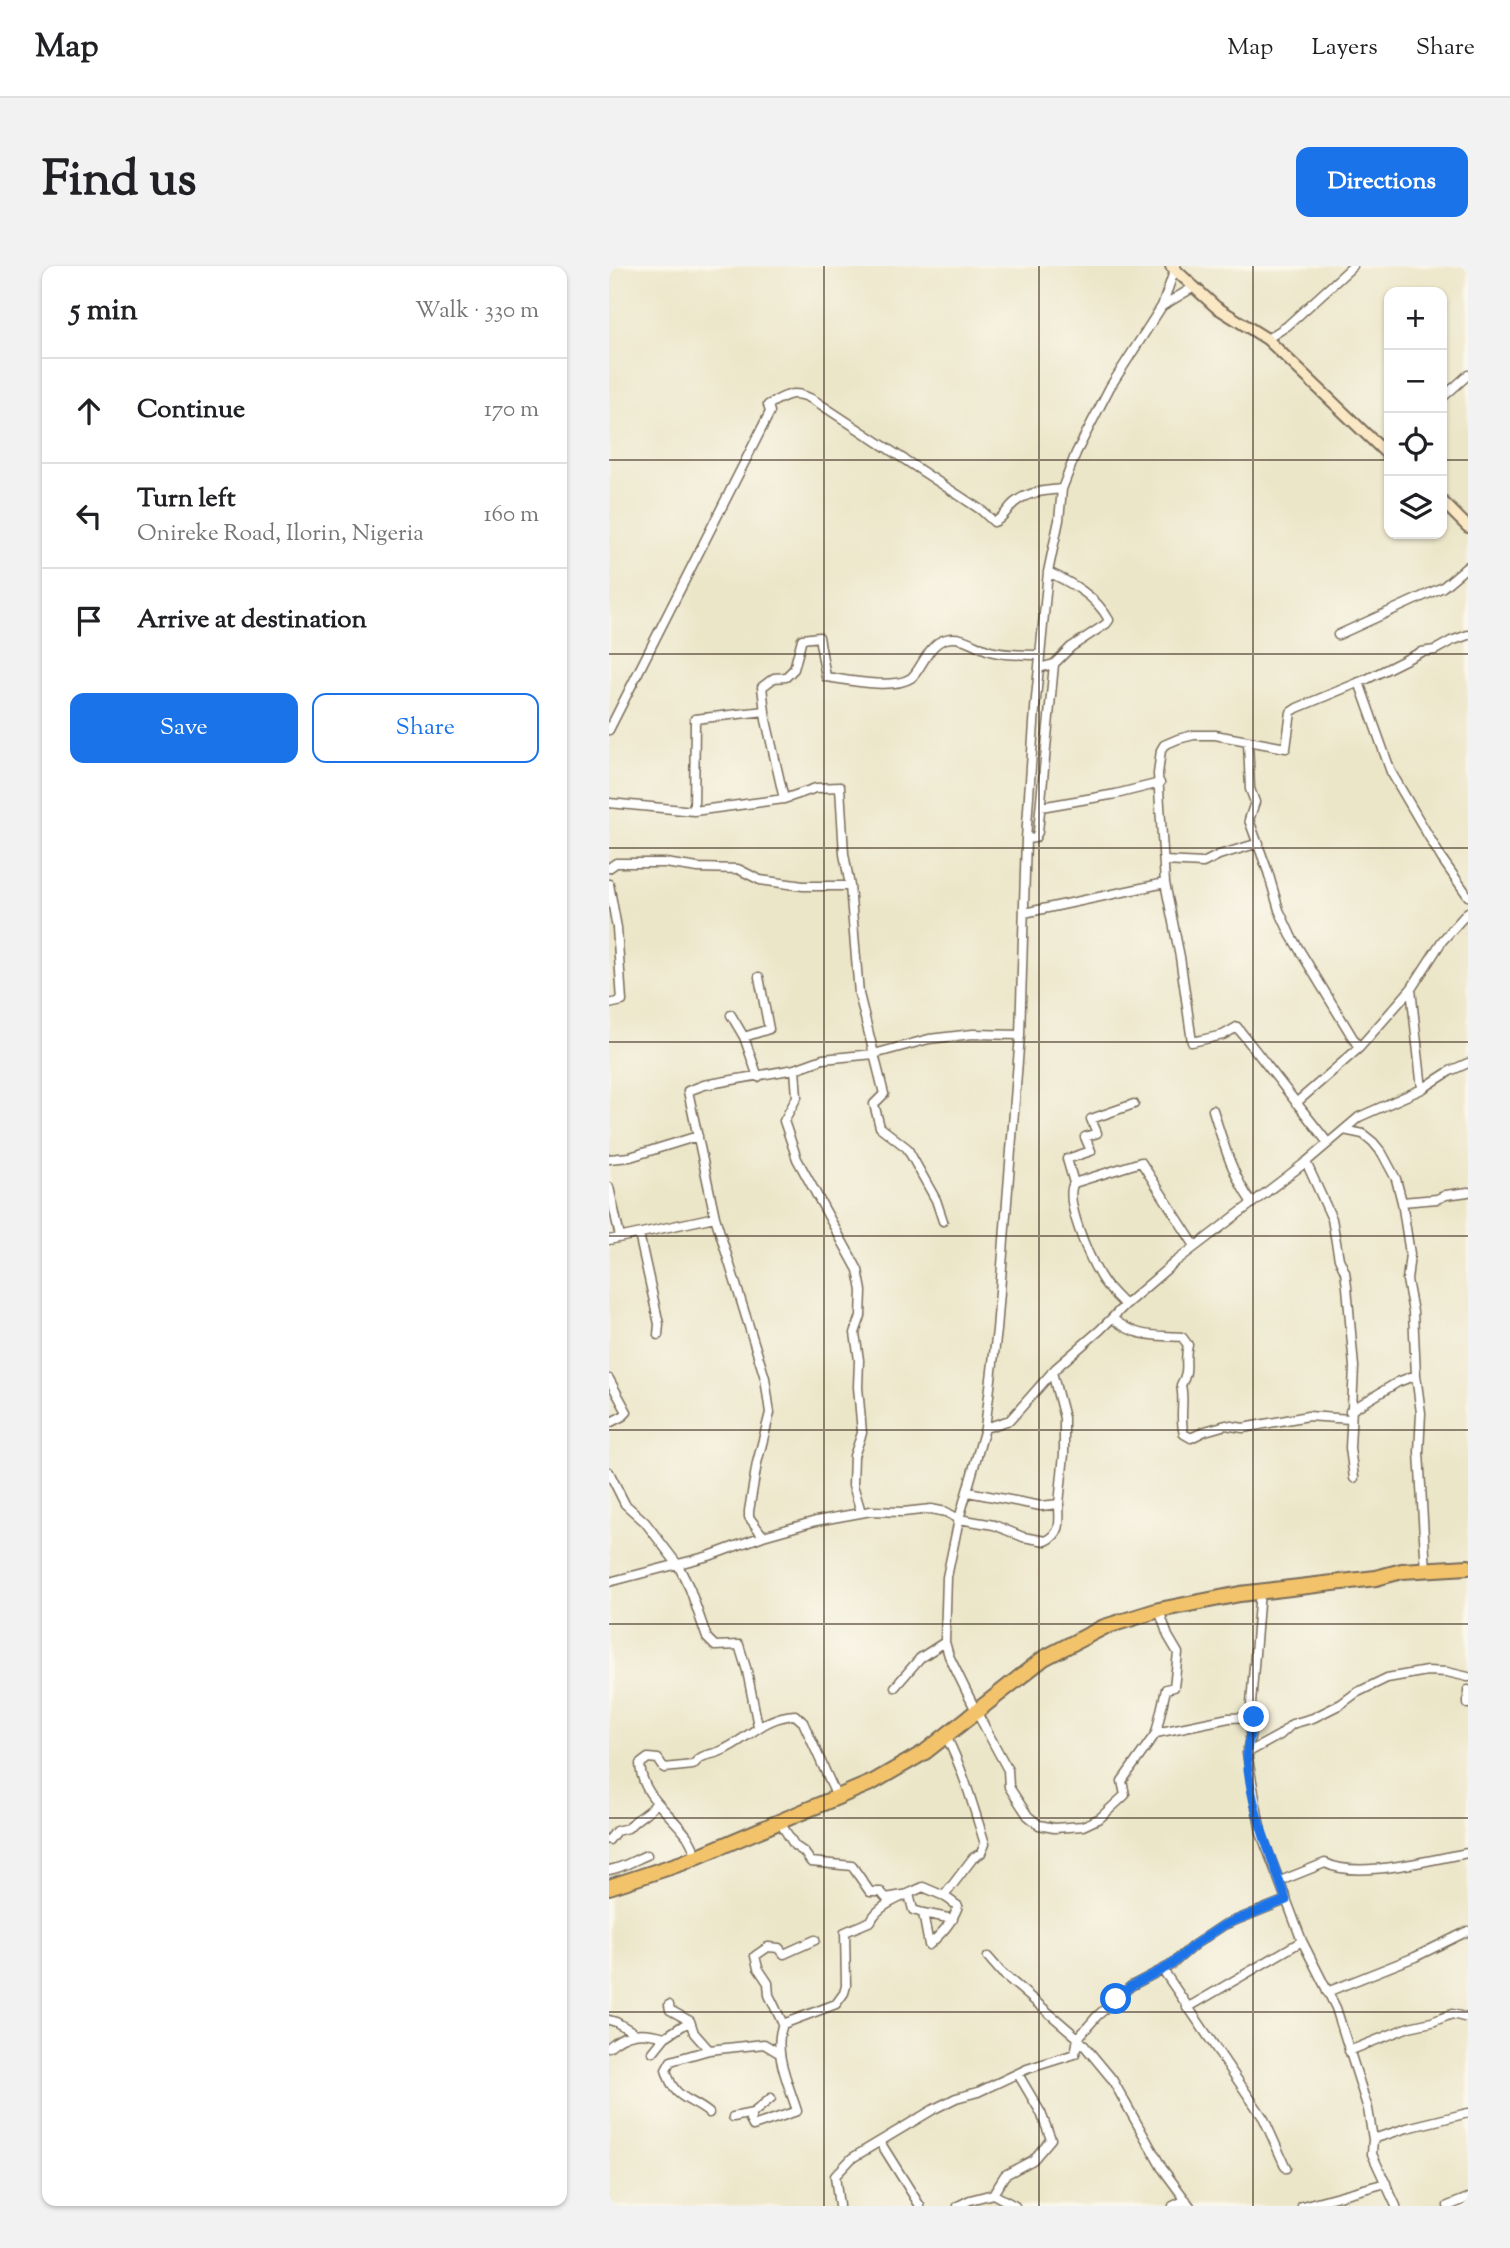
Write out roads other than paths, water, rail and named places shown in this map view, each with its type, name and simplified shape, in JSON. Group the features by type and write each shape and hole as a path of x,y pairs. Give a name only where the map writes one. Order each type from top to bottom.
{"highway":[{"path":"609,1887 698,1856 901,1767 946,1736 1024,1672 1064,1647 1104,1627 1159,1609 1260,1591 1376,1578 1402,1571 1468,1567"}],"main road":[{"path":"1174,267 1216,307 1267,339 1384,452"},
{"path":"1447,506 1468,527"}],"street":[{"path":"1267,339 1287,326 1353,266"},
{"path":"1159,1609 1168,1636 1178,1653 1174,1687 1166,1689 1156,1733 1122,1781 1125,1796 1100,1818 1083,1826 1054,1828 1038,1825 1028,1816 1009,1787 1008,1770 975,1711 949,1656 946,1642 947,1577 959,1519 985,1428 997,1331 1020,1035 1026,839 1040,655 1048,572 1059,520 1062,489 1091,421 1162,306 1174,267"},
{"path":"1162,306 1194,287"},
{"path":"1447,393 1468,374"},
{"path":"609,730 770,412 768,405 787,393 805,395 817,402 981,510 994,522 999,521 1023,496 1062,489"},
{"path":"1338,635 1443,587 1468,566"},
{"path":"1039,668 1054,664 1109,620 1085,592 1048,572"},
{"path":"1328,1143 1237,1027 1223,1035 1192,1042 1180,957 1165,883 1158,774 1161,750 1164,745 1194,735 1215,735 1286,748 1291,712 1421,652 1435,650 1468,635"},
{"path":"783,799 762,687 774,678 786,677 794,669 802,639 819,637 826,677 876,684 905,681 914,676 923,658 943,639 958,638 987,650 1040,655"},
{"path":"1026,839 1035,838 1038,832 1054,664"},
{"path":"1359,682 1391,772 1442,859 1468,896"},
{"path":"694,811 695,719 765,711"},
{"path":"1248,741 1250,789 1255,802 1249,820 1259,843 1282,920 1359,1048"},
{"path":"1041,807 1117,794 1160,783"},
{"path":"609,803 694,811 783,799 816,788 840,787 844,854 850,886 859,994 884,1094 874,1104 880,1128 907,1147 936,1200 943,1221"},
{"path":"1164,861 1203,863 1219,855 1259,843"},
{"path":"609,868 616,863 665,863 698,868 738,869 760,880 803,886 850,886"},
{"path":"1024,913 1165,883"},
{"path":"609,884 617,928 622,1001 609,1004"},
{"path":"1296,1103 1359,1048 1411,989 1442,941 1468,912"},
{"path":"744,1037 769,1029 759,977"},
{"path":"1411,989 1422,1089"},
{"path":"731,1015 744,1037 758,1077"},
{"path":"764,1536 749,1517 749,1511 757,1462 770,1413 765,1378 715,1217 688,1091 704,1085 795,1069 823,1059 874,1054 929,1039 972,1034 1020,1035"},
{"path":"985,1428 1010,1420 1052,1372 1113,1319 1125,1305 1195,1246 1359,1117 1422,1089 1468,1063"},
{"path":"795,1069 797,1097 784,1122 797,1160 858,1270 862,1291 861,1316 855,1333 859,1360 858,1387 862,1433 854,1456 853,1485 861,1513"},
{"path":"1074,1184 1067,1159 1091,1151 1085,1137 1097,1133 1091,1119 1134,1104"},
{"path":"1213,1110 1229,1160 1242,1190 1252,1203"},
{"path":"1344,1130 1363,1134 1382,1153 1396,1179 1402,1202 1410,1254 1407,1280 1413,1312 1421,1413 1419,1452 1426,1571"},
{"path":"609,1160 630,1157 698,1136"},
{"path":"1125,1305 1101,1279 1084,1245 1071,1199 1070,1191 1074,1184 1082,1179 1141,1162 1195,1246"},
{"path":"1305,1162 1332,1219 1339,1259 1345,1272 1354,1367 1350,1415 1354,1478"},
{"path":"609,1187 620,1237"},
{"path":"1402,1202 1437,1199 1445,1195 1468,1192"},
{"path":"609,1240 715,1217"},
{"path":"639,1234 659,1324 657,1335"},
{"path":"1113,1319 1135,1334 1159,1338 1182,1337 1188,1345 1188,1374 1181,1385 1184,1398 1181,1423 1184,1434 1191,1438 1226,1425 1243,1428 1308,1416 1350,1415 1398,1382 1416,1375"},
{"path":"609,1582 709,1556 816,1521 861,1513 931,1509 946,1512 959,1519 994,1525 1046,1541 1057,1534 1064,1454 1063,1418 1052,1372"},
{"path":"609,1379 627,1412 609,1423"},
{"path":"609,1473 625,1504 645,1522 678,1565 710,1642 715,1646 739,1645 758,1726"},
{"path":"968,1492 1041,1506 1059,1504"},
{"path":"1260,1591 1251,1704 1254,1717 1247,1753 1261,1833 1303,1941 1336,2008 1368,2109 1373,2139 1372,2154 1396,2206"},
{"path":"895,1687 920,1658 946,1642"},
{"path":"1247,1753 1280,1735 1292,1724 1313,1718 1341,1704 1356,1692 1387,1678 1427,1671 1468,1677"},
{"path":"1468,1690 1468,1704"},
{"path":"698,1856 688,1838 648,1792 640,1764 648,1758 658,1759 664,1768 693,1765 702,1755 721,1751 758,1726 779,1716 795,1714 803,1722 837,1797"},
{"path":"1156,1733 1230,1718 1254,1717"},
{"path":"944,1896 973,1858 981,1853 985,1844 963,1771 946,1736"},
{"path":"609,1840 616,1830 628,1828 634,1820 646,1814 656,1804"},
{"path":"779,1821 795,1846 804,1852 811,1862 852,1866 870,1892 881,1892 886,1898 909,1894"},
{"path":"1280,1881 1325,1863 1333,1867 1385,1869 1468,1853"},
{"path":"609,1870 622,1868 630,1861 647,1855"},
{"path":"783,2024 839,2000 846,1986 845,1932 871,1921 874,1914 923,1887 944,1896 958,1906 953,1919 929,1945 923,1913"},
{"path":"909,1894 913,1910 953,1919"},
{"path":"839,2206 835,2176 852,2158 956,2098 1075,2054 1078,2038 1097,2016 1131,1986 1163,1970 1224,1925 1286,1900"},
{"path":"1327,1992 1415,1957 1468,1931"},
{"path":"771,2098 753,2113 750,2120 753,2126 797,2111 779,2053 778,2038 783,2024 755,1956 768,1947 779,1948 784,1954 815,1940"},
{"path":"1187,2008 1303,1941"},
{"path":"988,1956 1002,1972 1078,2038 1112,2079 1162,2168 1188,2203 1173,2206"},
{"path":"1163,1970 1264,2119 1286,2168"},
{"path":"669,2005 670,2010 690,2021 694,2032 709,2050"},
{"path":"1349,2051 1409,2027 1452,2014 1468,2018"},
{"path":"609,2020 633,2032"},
{"path":"653,2052 665,2037 690,2021"},
{"path":"609,2047 621,2037 633,2032 665,2037"},
{"path":"709,2113 696,2102 683,2099 670,2084 666,2070 671,2061 709,2050 764,2045 779,2053"},
{"path":"993,2194 1005,2175 1033,2160 1051,2139 1041,2113 1018,2074"},
{"path":"733,2117 753,2113"},
{"path":"1373,2139 1468,2113"},
{"path":"880,2142 920,2206"},
{"path":"1302,2206 1321,2203 1386,2183"},
{"path":"958,2206 969,2200 993,2194 1015,2206"},
{"path":"1448,2206 1468,2198"}]}
